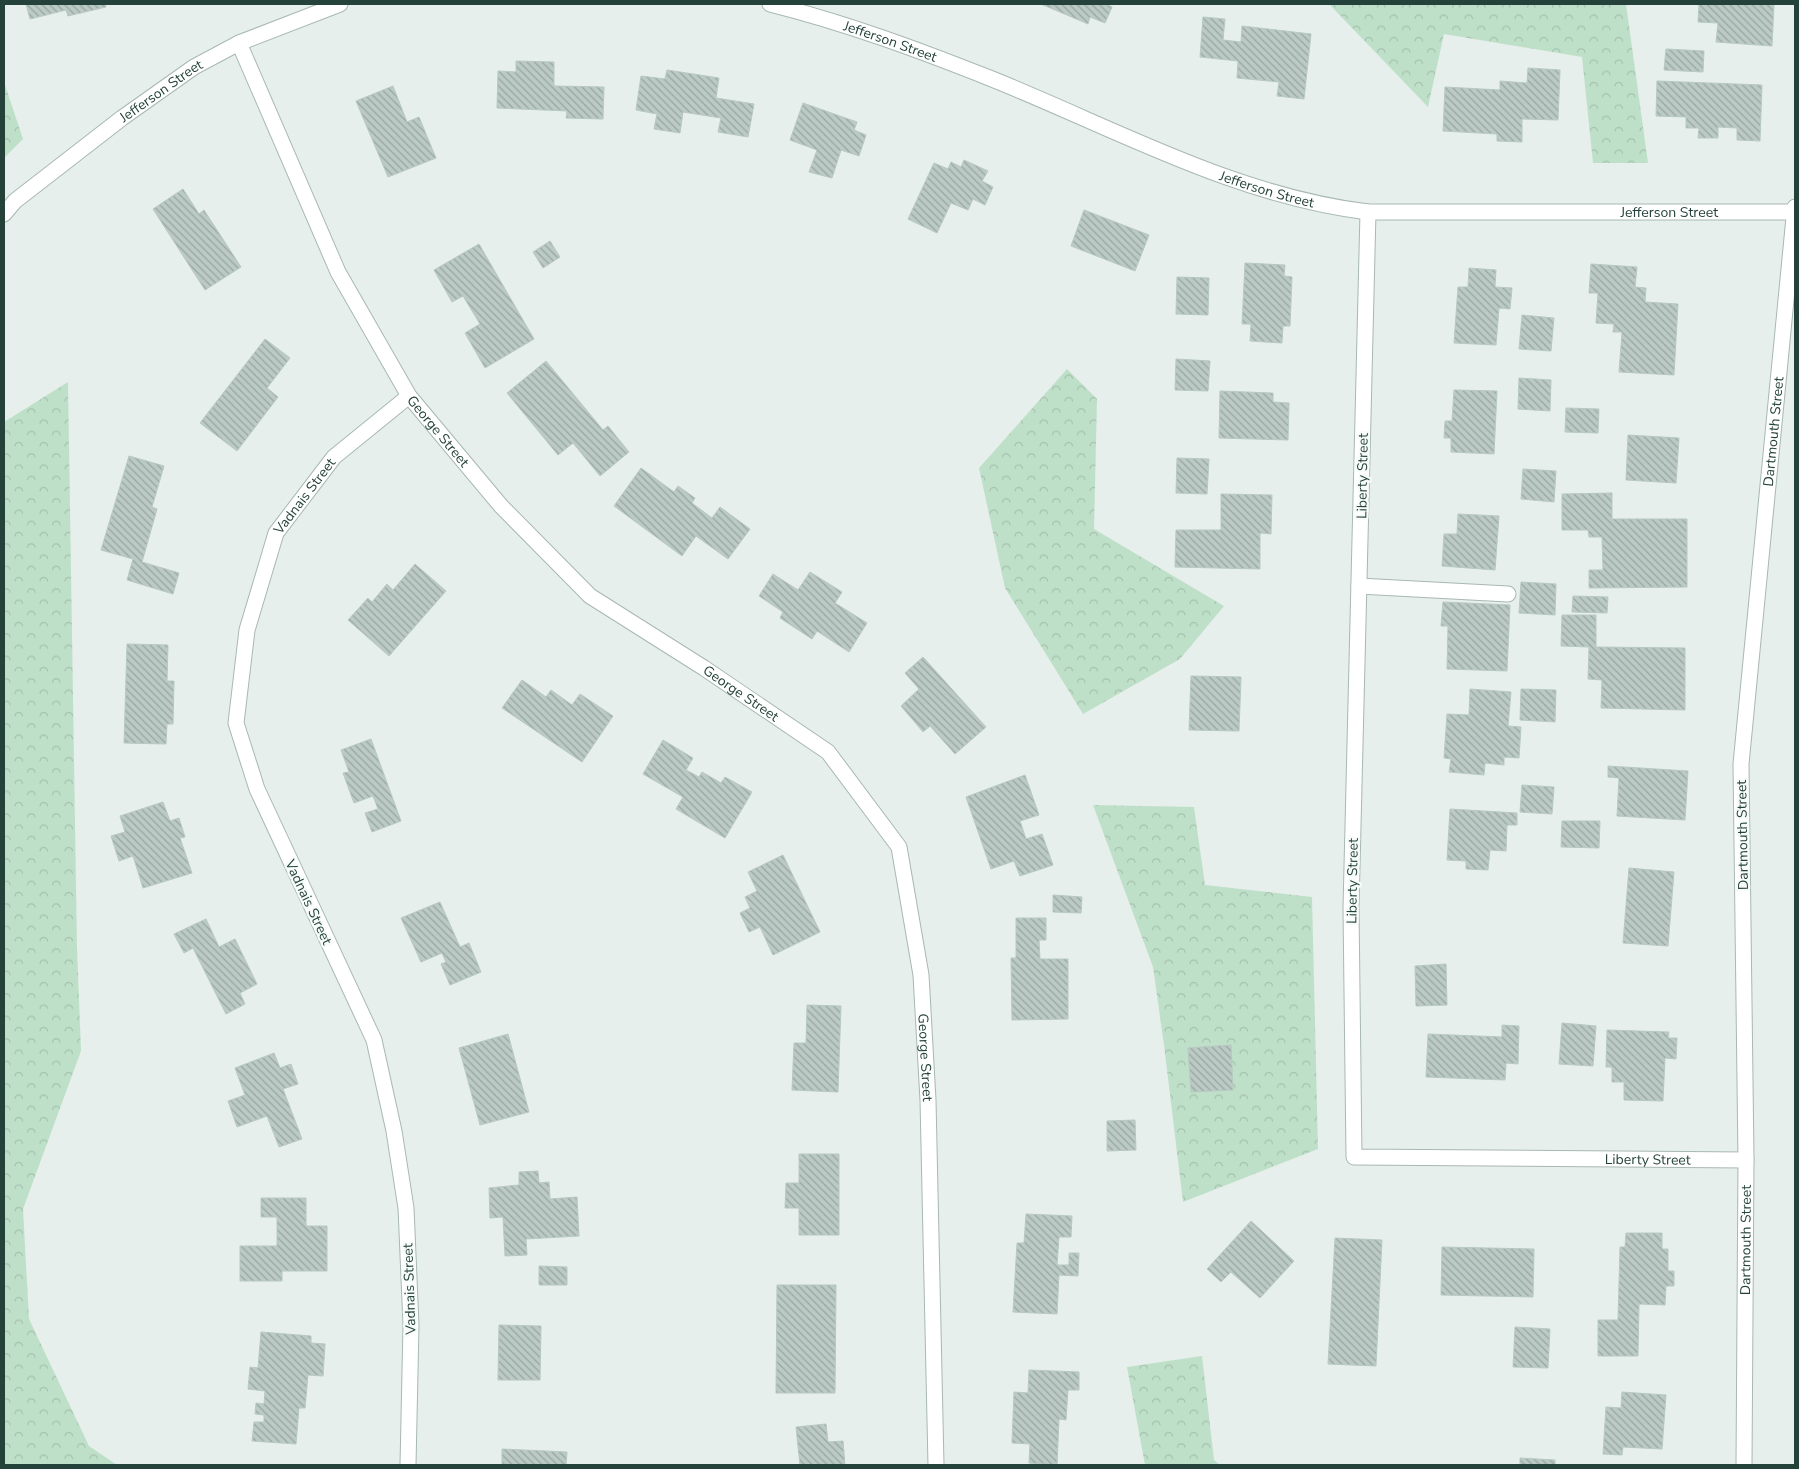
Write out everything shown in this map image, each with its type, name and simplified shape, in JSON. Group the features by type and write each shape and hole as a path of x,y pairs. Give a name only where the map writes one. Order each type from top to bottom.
{"street":[{"name":"Jefferson Street","path":"4,214 15,201 130,113 194,67 239,43 340,4"},
{"name":"Jefferson Street","path":"770,4 829,19 992,79 1122,136 1250,185 1331,208 1368,212 1795,210"},
{"name":"George Street","path":"239,43 338,272 410,396 501,506 590,596 704,668 828,752 899,847 921,975 928,1100 936,1465"},
{"name":"Dartmouth Street","path":"1744,1465 1746,1160 1741,764 1795,210"},
{"name":"Liberty Street","path":"1368,212 1352,908 1354,1157 1746,1160"},
{"name":"Vadnais Street","path":"408,1465 412,1324 406,1208 394,1131 374,1040 257,789 236,723 248,630 276,533 334,457 410,396"},
{"path":"1359,586 1508,594"}],"green space":[{"path":"1329,4 1626,4 1648,163 1593,163 1582,57 1444,34 1428,107"},
{"path":"4,82 23,139 4,158"},
{"path":"1067,369 1097,399 1094,529 1224,606 1180,659 1083,714 1005,588 979,468"},
{"path":"68,382 77,948 81,1051 23,1209 29,1319 89,1446 117,1465 4,1465 4,422"},
{"path":"1093,805 1194,807 1205,885 1312,897 1318,1149 1183,1202 1153,967"},
{"path":"1202,1356 1214,1460 1220,1465 1145,1465 1127,1367"}],"building":[{"path":"26,4 105,4 106,7 68,16 66,10 30,19"},
{"path":"1041,4 1106,4 1112,7 1105,23 1090,17 1088,24"},
{"path":"1699,4 1774,4 1772,46 1716,42 1718,23 1698,22"},
{"path":"1203,17 1225,19 1223,40 1241,42 1242,26 1311,34 1304,99 1277,96 1279,82 1237,78 1238,61 1200,57"},
{"path":"1666,49 1704,51 1703,72 1664,70"},
{"path":"516,61 554,62 554,86 604,87 603,119 566,118 567,111 497,108 498,71 516,72"},
{"path":"1528,68 1560,70 1558,120 1522,119 1522,142 1497,141 1497,134 1443,131 1445,87 1500,90 1500,81 1527,83"},
{"path":"667,70 719,78 716,98 754,104 748,137 718,132 721,118 683,112 680,133 654,129 657,114 636,110 641,76 665,79"},
{"path":"1657,81 1762,85 1760,141 1737,140 1737,128 1718,127 1718,138 1698,138 1699,128 1686,128 1686,117 1656,116"},
{"path":"393,86 407,122 419,117 436,158 388,177 356,101"},
{"path":"803,103 857,122 854,130 866,135 859,156 841,150 832,178 809,172 817,150 790,140"},
{"path":"964,160 988,171 982,181 993,187 985,205 973,199 968,210 951,203 937,233 908,219 934,163 948,169 951,162 961,167"},
{"path":"183,189 199,214 204,210 241,267 205,290 153,209"},
{"path":"1084,210 1149,235 1135,271 1071,246"},
{"path":"550,241 560,257 543,268 533,252"},
{"path":"479,244 534,339 485,368 465,333 480,324 463,296 452,302 434,270"},
{"path":"1245,263 1285,265 1284,276 1292,277 1290,326 1283,326 1282,343 1250,341 1251,324 1242,324"},
{"path":"1591,264 1637,267 1635,287 1646,288 1645,302 1678,304 1674,375 1619,372 1622,332 1613,332 1614,324 1596,323 1598,293 1589,293"},
{"path":"1469,268 1496,270 1495,287 1512,288 1510,309 1499,308 1496,345 1454,343 1458,287 1468,287"},
{"path":"1177,277 1209,278 1208,315 1176,314"},
{"path":"1522,315 1554,318 1551,351 1519,349"},
{"path":"265,339 290,358 267,388 278,397 237,451 200,423"},
{"path":"1176,359 1210,361 1208,391 1175,390"},
{"path":"546,361 603,430 608,426 629,452 600,476 573,443 558,455 507,393"},
{"path":"1519,378 1551,380 1550,411 1518,409"},
{"path":"1454,390 1497,391 1494,454 1451,452 1451,438 1444,438 1445,421 1452,421"},
{"path":"1220,391 1273,393 1273,402 1289,403 1288,440 1219,438"},
{"path":"1566,408 1599,409 1598,433 1565,432"},
{"path":"1628,435 1679,438 1676,483 1626,480"},
{"path":"129,456 164,466 152,507 157,509 142,562 179,573 173,594 127,580 133,559 101,550"},
{"path":"1177,458 1209,459 1207,494 1176,493"},
{"path":"641,468 674,492 678,486 695,498 692,503 712,518 720,507 750,529 728,559 696,536 682,556 614,506"},
{"path":"1523,469 1556,471 1554,502 1521,499"},
{"path":"1612,493 1612,519 1687,519 1687,587 1589,588 1589,570 1603,570 1602,537 1589,537 1588,530 1562,530 1562,494"},
{"path":"1221,494 1272,495 1271,534 1260,533 1260,569 1175,567 1176,530 1221,530"},
{"path":"1458,514 1499,516 1495,570 1442,566 1444,534 1457,534"},
{"path":"415,564 446,591 389,656 348,620 368,598 372,602 387,584 393,590"},
{"path":"810,572 842,592 835,603 867,623 849,652 817,631 812,639 780,618 783,612 759,596 773,574 798,590"},
{"path":"1521,582 1556,584 1555,615 1519,613"},
{"path":"1573,596 1608,597 1607,613 1572,612"},
{"path":"1443,602 1510,605 1507,671 1447,669 1448,626 1441,626"},
{"path":"1562,615 1596,615 1596,647 1685,648 1685,710 1601,708 1602,680 1588,679 1589,647 1561,646"},
{"path":"127,644 168,645 167,681 174,681 173,724 167,724 166,744 124,743"},
{"path":"923,657 986,727 955,754 930,726 923,732 901,706 919,689 905,673"},
{"path":"1191,676 1241,677 1239,731 1189,730"},
{"path":"522,680 546,697 551,690 572,705 580,694 613,716 582,762 502,708"},
{"path":"1470,689 1511,692 1508,726 1521,727 1519,758 1504,757 1504,765 1485,763 1484,775 1449,772 1451,759 1444,758 1447,714 1469,715"},
{"path":"1521,689 1556,690 1555,722 1520,720"},
{"path":"371,739 401,821 372,832 365,813 378,809 373,796 354,803 343,773 349,772 341,750"},
{"path":"663,740 693,758 686,770 699,777 702,772 721,783 725,777 752,792 725,838 676,809 683,797 643,774"},
{"path":"1608,766 1688,771 1685,820 1617,816 1619,778 1608,777"},
{"path":"1025,775 1039,815 1020,821 1026,839 1042,834 1053,865 1020,876 1014,861 991,869 966,797"},
{"path":"1522,785 1554,787 1552,814 1520,812"},
{"path":"163,802 170,821 179,818 185,837 180,838 192,873 143,888 133,856 119,861 111,836 125,832 120,816"},
{"path":"1450,809 1517,813 1517,825 1507,825 1506,851 1490,850 1488,870 1466,869 1466,861 1447,860"},
{"path":"1562,821 1600,821 1599,848 1561,847"},
{"path":"783,855 820,932 773,955 760,927 749,932 740,913 750,908 745,897 757,891 748,872"},
{"path":"1629,868 1674,872 1668,946 1623,943"},
{"path":"1053,895 1082,897 1081,913 1053,912"},
{"path":"440,902 460,947 469,943 481,972 450,985 441,964 446,962 442,953 421,962 401,918"},
{"path":"1016,918 1046,918 1046,940 1039,940 1040,959 1068,959 1068,1019 1012,1020 1011,958 1016,958"},
{"path":"206,919 219,947 235,939 257,984 240,993 245,1004 226,1014 193,948 184,953 174,934"},
{"path":"1446,964 1447,1005 1416,1006 1415,966"},
{"path":"807,1005 841,1006 838,1092 792,1090 794,1043 806,1043"},
{"path":"1562,1023 1596,1026 1593,1066 1559,1064"},
{"path":"1502,1025 1519,1026 1518,1064 1506,1063 1505,1080 1426,1077 1428,1034 1502,1037"},
{"path":"1607,1030 1669,1032 1668,1038 1677,1038 1676,1059 1665,1058 1663,1101 1624,1100 1624,1082 1612,1082 1612,1067 1606,1067"},
{"path":"508,1034 529,1112 480,1125 459,1048"},
{"path":"1231,1045 1233,1090 1191,1092 1188,1048"},
{"path":"274,1053 280,1068 291,1064 298,1084 283,1089 302,1139 279,1147 267,1116 237,1127 228,1101 245,1095 235,1068"},
{"path":"1135,1120 1136,1150 1107,1151 1107,1121"},
{"path":"799,1154 839,1154 839,1235 799,1235 799,1208 785,1208 786,1183 799,1183"},
{"path":"538,1171 539,1183 549,1182 550,1199 577,1197 579,1236 526,1239 527,1255 505,1256 503,1217 490,1218 489,1188 519,1185 519,1172"},
{"path":"261,1198 306,1198 306,1226 327,1226 327,1271 282,1271 282,1281 240,1281 240,1246 277,1246 277,1217 261,1217"},
{"path":"1026,1214 1072,1216 1071,1237 1059,1237 1057,1265 1069,1265 1069,1253 1079,1253 1078,1276 1059,1275 1057,1314 1013,1312 1017,1243 1024,1243"},
{"path":"1251,1221 1294,1261 1260,1298 1231,1272 1221,1282 1207,1269"},
{"path":"1626,1233 1662,1233 1662,1249 1668,1249 1668,1271 1674,1271 1674,1286 1666,1286 1665,1305 1639,1304 1638,1356 1598,1356 1598,1320 1618,1320 1620,1247 1625,1247"},
{"path":"1335,1238 1382,1240 1376,1366 1328,1364"},
{"path":"1442,1247 1534,1249 1533,1297 1441,1295"},
{"path":"539,1266 567,1267 567,1285 539,1285"},
{"path":"777,1285 836,1285 835,1393 776,1393"},
{"path":"499,1325 541,1326 540,1380 498,1380"},
{"path":"1515,1327 1550,1329 1548,1368 1513,1367"},
{"path":"261,1332 311,1336 311,1343 325,1344 323,1376 308,1375 305,1408 299,1408 296,1444 252,1441 254,1422 264,1422 264,1415 255,1414 256,1403 264,1404 265,1391 248,1389 250,1367 258,1368"},
{"path":"1029,1370 1079,1372 1079,1390 1068,1390 1066,1420 1059,1419 1057,1465 1029,1463 1030,1444 1012,1443 1014,1392 1028,1393"},
{"path":"1622,1392 1666,1395 1662,1449 1623,1447 1622,1455 1603,1454 1606,1407 1621,1408"},
{"path":"826,1424 828,1442 843,1441 845,1465 800,1465 796,1427"},
{"path":"502,1449 567,1452 566,1465 502,1465"},
{"path":"1520,1458 1555,1460 1555,1465 1520,1465"}]}
